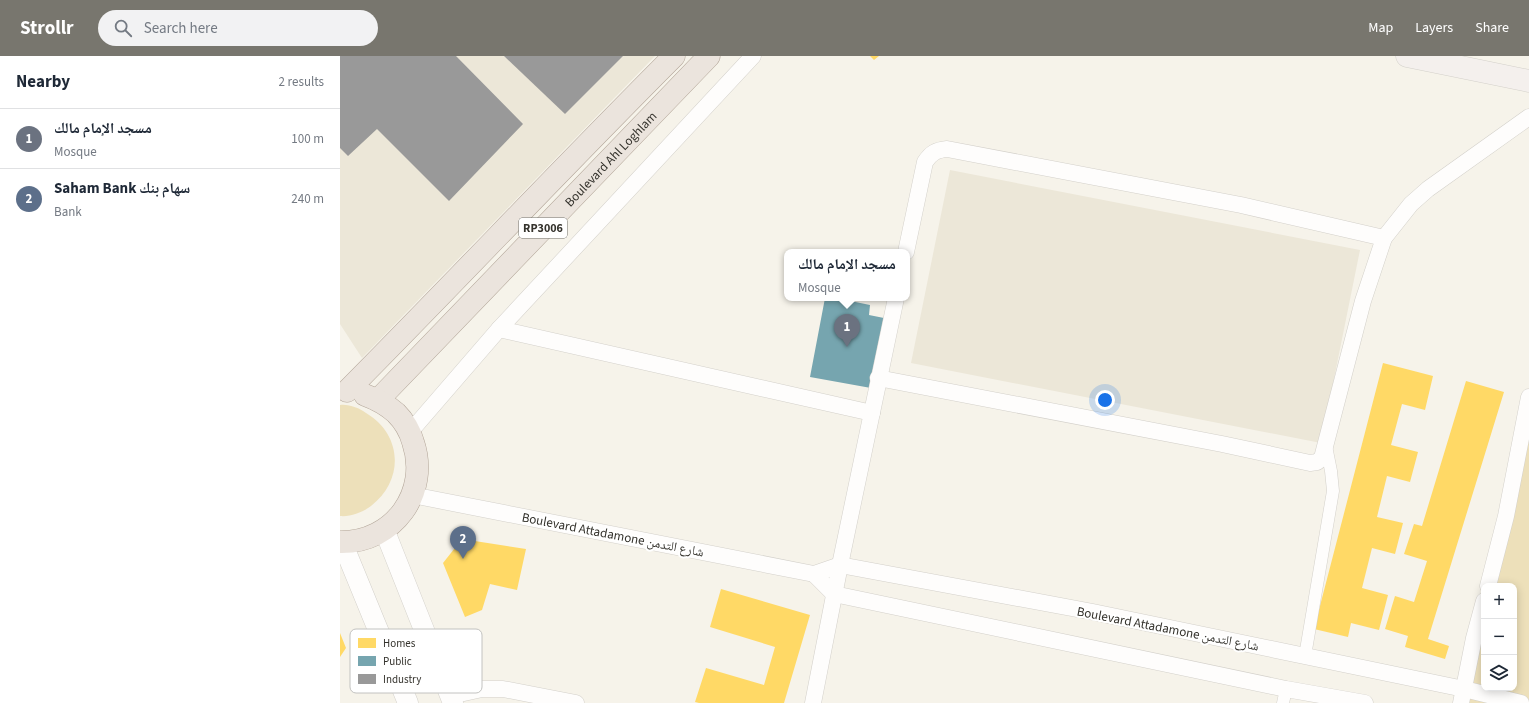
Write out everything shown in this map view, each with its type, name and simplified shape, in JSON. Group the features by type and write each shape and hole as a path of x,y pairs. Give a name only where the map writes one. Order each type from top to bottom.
{"main road":[{"name":"Boulevard Ahl Loghlam","path":"344,392 466,270 582,148 674,56"},
{"name":"Boulevard Ahl Loghlam","path":"378,400 709,56"},
{"path":"1407,56 1442,60 1529,81"},
{"name":"RP3006","path":"341,542 371,536 396,520 412,495 418,474 417,452 410,432 396,413 378,400 363,394 344,392"}],"street":[{"path":"410,432 499,329 753,56"},
{"path":"878,378 1222,444 1310,463 1317,462 1322,458 1326,446 1363,301 1384,238 1411,204 1428,189 1529,117"},
{"path":"907,249 925,162 936,150 947,149 1241,205 1384,238"},
{"path":"813,703 878,378 895,301"},
{"path":"499,329 872,413"},
{"path":"1489,583 1506,516 1529,397"},
{"path":"1305,656 1333,491 1326,446"},
{"name":"Boulevard Attadamone شارع التدمن","path":"412,495 814,574 840,565 1093,612 1305,656 1462,696 1521,703"},
{"path":"384,529 424,629"},
{"path":"341,542 377,629"},
{"path":"814,574 834,594 1284,696 1365,703"},
{"path":"1462,696 1481,614"},
{"path":"482,689 503,689 576,703"},
{"path":"404,693 408,703"},
{"path":"452,699 470,693"}],"shaded area":[{"path":"340,56 655,56 362,358 340,324"},
{"path":"950,170 1360,250 1321,443 911,363"},
{"path":"1529,389 1529,703 1462,703 1481,613 1481,691 1517,691 1517,583 1488,583"},
{"path":"340,405 347,405 357,408 378,422 387,433 395,458 394,471 390,483 382,495 371,506 357,514 344,516 340,516"}],"building: Homes":[{"path":"870,56 879,56 874,60"},
{"path":"1383,363 1433,376 1425,410 1402,404 1391,445 1418,452 1410,482 1387,476 1377,517 1403,523 1395,554 1372,548 1362,588 1388,595 1379,630 1351,623 1348,637 1314,629"},
{"path":"1466,381 1504,392 1428,639 1449,646 1445,659 1405,647 1408,636 1385,629 1395,596 1414,602 1427,561 1404,554 1414,524 1422,526"},
{"path":"462,539 526,549 517,590 490,584 482,610 465,617 443,563"},
{"path":"721,589 810,615 784,703 695,702 706,668 764,685 775,647 710,627"},
{"path":"340,633 346,648 340,657"}],"building: Public":[{"path":"824,301 851,301 870,305 869,315 884,318 871,388 810,377"}],"building: Industry":[{"path":"340,56 456,56 523,124 449,201 377,129 348,156 340,148"},
{"path":"504,56 623,56 565,114"}],"place":[{"name":"مسجد الإمام مالك","path":"847,347"},
{"name":"Saham Bank سهام بنك","path":"463,559"}]}
